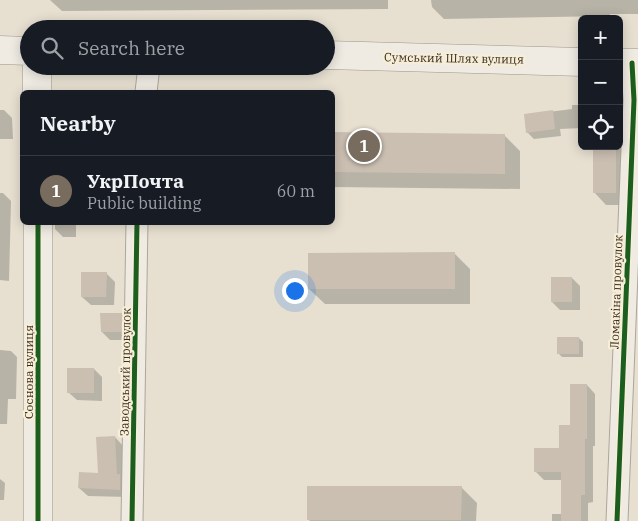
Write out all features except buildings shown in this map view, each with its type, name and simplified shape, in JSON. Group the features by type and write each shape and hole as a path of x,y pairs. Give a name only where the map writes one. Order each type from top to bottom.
{"street":[{"path":"0,50 20,51"},
{"name":"Сумський Шлях вулиця","path":"335,55 578,62"},
{"name":"Ломакіна провулок","path":"617,521 634,100 630,63"},
{"path":"37,90 38,75"},
{"path":"146,90 148,75"},
{"name":"Соснова вулиця","path":"38,225 38,521"},
{"name":"Заводський провулок","path":"132,521 137,225"}],"cycle path":[{"path":"617,521 634,100 632,63"},
{"path":"38,225 38,521"},
{"path":"132,521 137,225"}],"place":[{"name":"УкрПочта","path":"364,146"}]}
